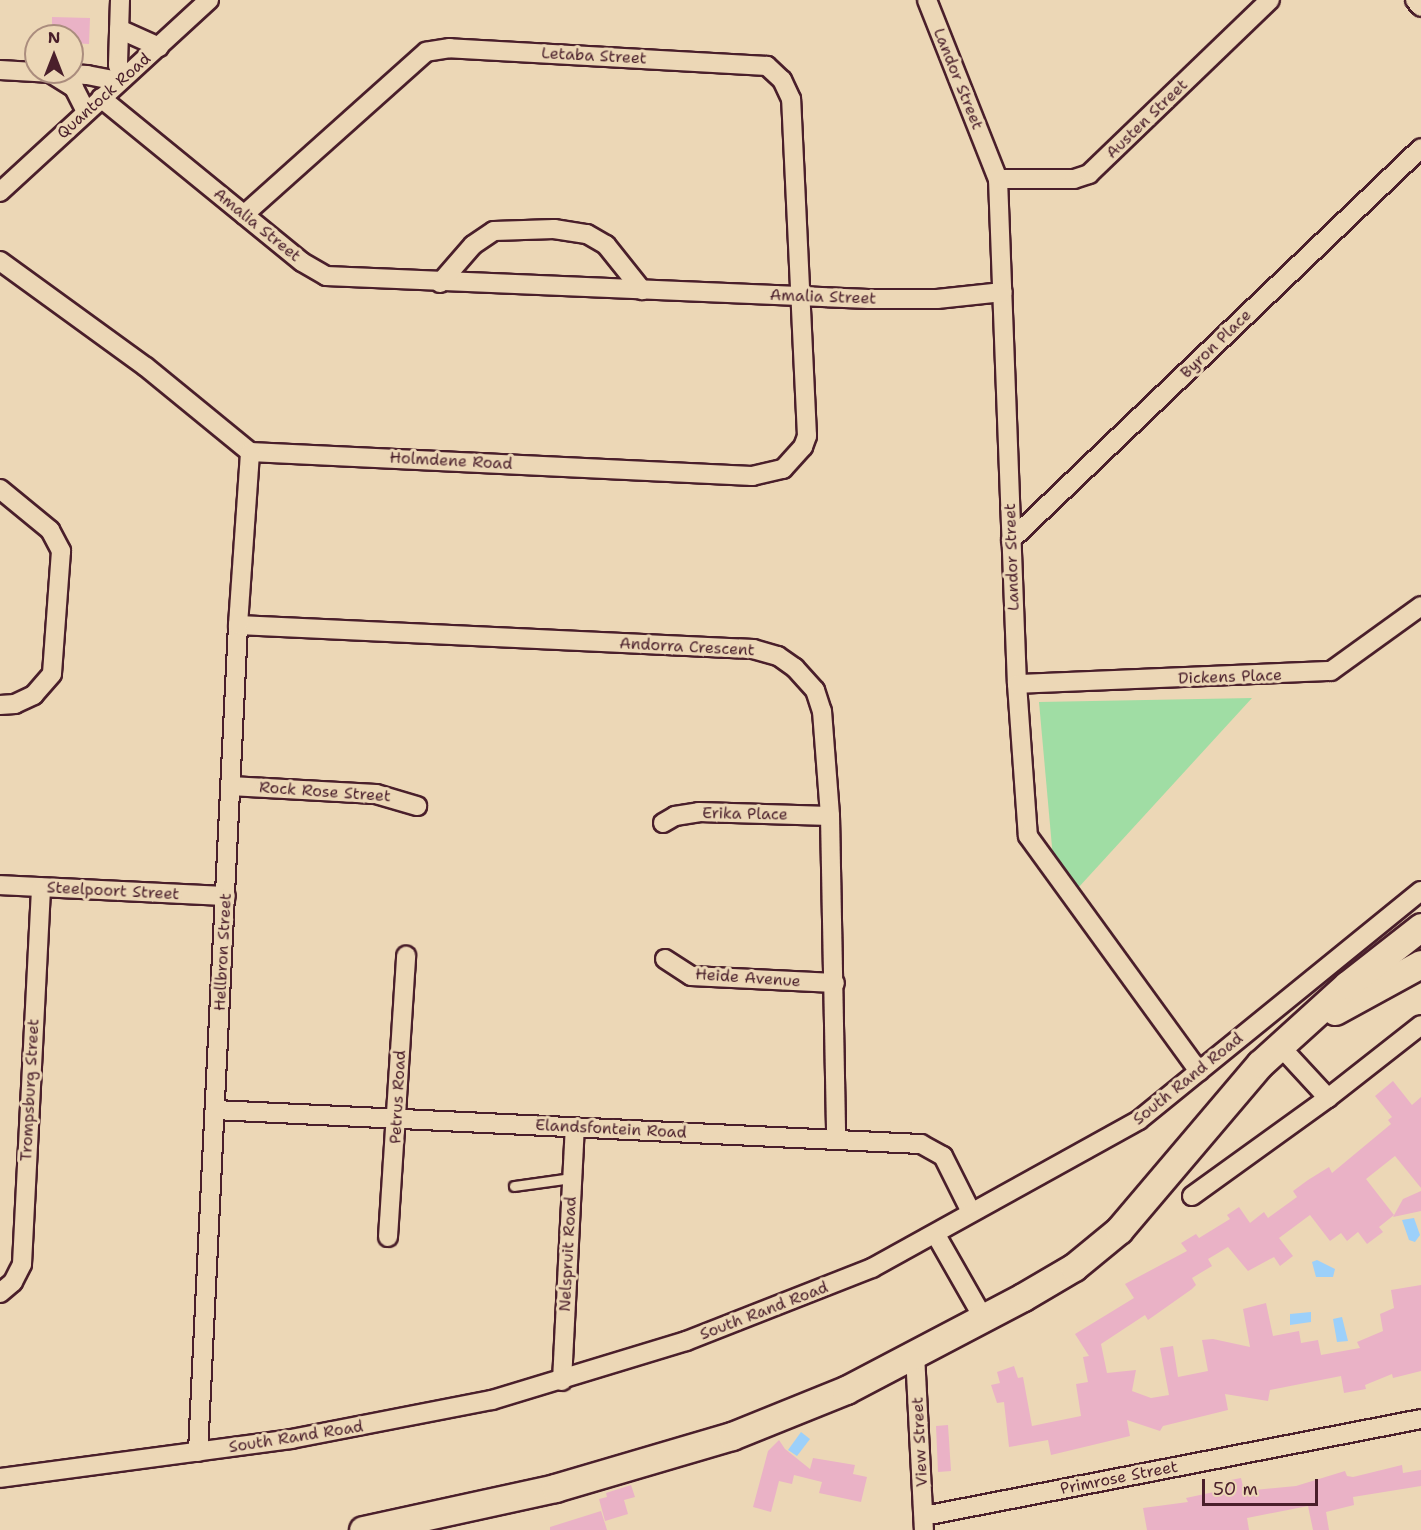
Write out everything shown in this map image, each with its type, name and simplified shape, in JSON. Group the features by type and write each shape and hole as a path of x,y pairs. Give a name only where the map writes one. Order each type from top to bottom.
{"main road":[{"name":"South Rand Road","path":"363,1530 444,1522 732,1436 797,1412 984,1319 1074,1268 1119,1230 1221,1106 1290,1038 1347,985 1421,927"},
{"name":"South Rand Road","path":"1290,1038 1421,964"}],"street":[{"path":"84,76 120,79 118,65 120,0"},
{"name":"Quantock Road","path":"0,192 120,79 159,47 209,0"},
{"name":"Landor Street","path":"927,0 998,179 1017,684 1029,842 1199,1071"},
{"name":"Austen Street","path":"998,179 1074,179 1089,174 1270,0"},
{"path":"1414,0 1421,7"},
{"path":"119,29 159,47"},
{"name":"Letaba Street","path":"244,215 426,52 450,48 761,64 782,80 792,99 800,297"},
{"path":"0,70 24,71"},
{"path":"68,84 74,88 86,112"},
{"name":"Amalia Street","path":"100,98 321,275 440,283 800,297 937,299 1003,292"},
{"name":"Byron Place","path":"1011,540 1421,148"},
{"path":"440,283 473,245 494,231 554,229 587,234 606,245 642,290"},
{"path":"0,261 146,367 249,452"},
{"name":"Holmdene Road","path":"249,452 740,475 773,474 795,460 807,436 800,297"},
{"name":"Hellbron Street","path":"198,1452 238,625 249,452"},
{"path":"0,489 50,530 61,551 52,674 34,695 15,704 0,705"},
{"name":"Dickens Place","path":"1017,684 1331,671 1421,606"},
{"name":"Andorra Crescent","path":"238,625 767,652 803,674 819,701 830,816 835,982 836,1140"},
{"name":"Rock Rose Street","path":"230,786 376,794 417,806"},
{"name":"Erika Place","path":"663,823 675,816 699,812 830,816"},
{"name":"Steelpoort Street","path":"0,885 226,896"},
{"name":"Trompsburg Street","path":"3,1291 22,1264 41,887"},
{"name":"South Rand Road","path":"0,1478 198,1452 386,1423 562,1381 686,1341 804,1296 883,1263 936,1235 970,1210 1119,1133 1421,891"},
{"name":"Petrus Road","path":"388,1237 406,956"},
{"name":"Heide Avenue","path":"665,959 691,976 835,982"},
{"path":"1192,1196 1328,1098 1421,1024"},
{"path":"1290,1038 1328,1098"},
{"name":"Elandsfontein Road","path":"215,1110 929,1145 943,1156 970,1210"},
{"name":"Nelspruit Road","path":"562,1381 575,1127"},
{"path":"936,1235 984,1319"},
{"name":"View Street","path":"915,1354 924,1523"},
{"name":"Primrose Street","path":"924,1523 1421,1419"}],"lane":[{"path":"514,1186 572,1178"}],"green space":[{"path":"1252,698 1078,888 1053,858 1039,702"}],"water":[{"path":"1414,1218 1420,1235 1415,1242 1409,1240 1402,1220"},
{"path":"1317,1260 1335,1269 1333,1277 1316,1277 1312,1262"},
{"path":"1311,1312 1311,1322 1290,1325 1290,1314"},
{"path":"1342,1317 1348,1341 1337,1342 1333,1319"},
{"path":"801,1432 810,1439 797,1456 788,1450"}],"building":[{"path":"52,17 90,18 89,44 84,44 84,24 52,24"},
{"path":"1393,1081 1412,1105 1421,1097 1421,1188 1395,1156 1366,1179 1394,1215 1379,1227 1383,1232 1367,1244 1358,1232 1347,1241 1341,1233 1330,1241 1310,1215 1279,1238 1293,1256 1280,1266 1274,1257 1248,1271 1228,1247 1208,1259 1212,1266 1192,1278 1196,1285 1192,1289 1148,1320 1145,1315 1101,1344 1107,1373 1136,1370 1132,1391 1151,1398 1169,1395 1160,1348 1173,1346 1178,1377 1208,1371 1202,1340 1213,1339 1250,1347 1243,1309 1266,1303 1273,1336 1299,1331 1301,1343 1318,1340 1321,1355 1360,1348 1357,1342 1383,1331 1380,1314 1394,1308 1391,1290 1421,1285 1421,1371 1393,1378 1392,1374 1365,1385 1366,1389 1344,1393 1341,1376 1270,1390 1268,1401 1225,1394 1228,1410 1163,1426 1160,1431 1127,1420 1130,1436 1051,1455 1048,1440 1009,1447 1004,1402 997,1403 991,1385 1000,1383 997,1372 1014,1366 1018,1378 1023,1377 1032,1426 1081,1416 1076,1384 1088,1382 1083,1357 1089,1356 1075,1334 1134,1298 1125,1284 1187,1251 1181,1243 1196,1234 1199,1238 1230,1219 1227,1215 1239,1207 1250,1223 1264,1212 1268,1218 1297,1197 1293,1191 1308,1180 1329,1167 1332,1173 1391,1124 1388,1120 1392,1117 1375,1096"},
{"path":"1421,1191 1421,1211 1393,1217 1403,1199"},
{"path":"948,1425 951,1471 938,1472 936,1426"},
{"path":"779,1440 785,1449 810,1469 813,1458 855,1465 853,1474 867,1477 861,1502 819,1493 822,1482 794,1475 792,1484 779,1481 771,1512 753,1507 768,1451"},
{"path":"1402,1465 1403,1473 1421,1470 1421,1486 1353,1497 1354,1505 1326,1512 1329,1530 1313,1530 1308,1506 1247,1518 1249,1530 1147,1530 1143,1508 1188,1502 1186,1498 1228,1489 1226,1481 1241,1478 1244,1491 1296,1486 1345,1471 1347,1476 1353,1477"},
{"path":"631,1485 635,1497 624,1500 628,1514 605,1521 599,1499 607,1497 606,1493"},
{"path":"601,1511 607,1530 550,1530 550,1527"}]}
